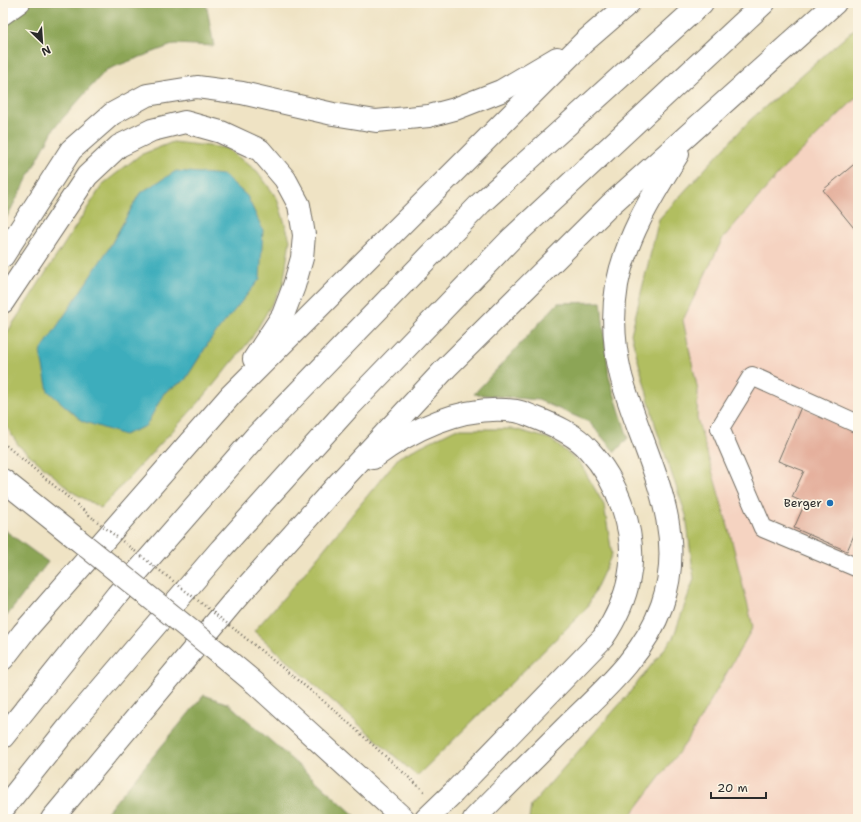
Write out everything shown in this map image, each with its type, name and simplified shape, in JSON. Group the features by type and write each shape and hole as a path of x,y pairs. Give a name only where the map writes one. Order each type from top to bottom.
{"main road":[{"path":"3,658 28,627 231,395 584,42 629,3"},
{"path":"3,737 117,595 256,436 481,203 702,3"},
{"path":"3,809 76,718 222,549 350,406 512,238 764,3"},
{"path":"52,819 233,602 338,484 446,368 604,211 835,3"},
{"path":"3,256 71,150 112,114 147,95 197,87 242,93 333,114 376,121 429,116 455,109 500,91 584,42"},
{"path":"3,302 87,176 119,146 152,130 185,122 221,132 260,150 285,179 299,205 304,235 298,272 283,315 231,395"},
{"path":"474,819 490,811 613,681 640,648 662,606 672,561 671,535 666,508 622,376 615,345 614,312 617,286 623,259 634,230 650,200 689,136"},
{"path":"338,484 377,455 418,430 442,420 467,412 493,410 518,411 555,426 568,433 588,448 602,465 622,508 628,526 631,560 629,578 616,618 602,638 584,659 433,812"},
{"path":"3,480 256,684 404,819"}],"lane":[{"path":"3,16 21,3"},
{"path":"858,424 752,376 720,428 763,528 858,568"}],"path":[{"path":"3,443 94,519 332,708 433,812"}],"shaded area":[{"path":"858,96 858,819 628,819 688,740 753,627 731,537 697,418 698,391 683,320 723,238 783,169"}],"green space":[{"path":"3,3 206,3 214,46 175,44 106,70 55,127 3,224"},
{"path":"858,26 858,96 783,169 723,238 683,320 698,391 697,418 731,537 753,627 688,740 628,819 529,819 531,805 626,697 673,638 694,579 686,515 657,431 631,334 659,219 750,120"},
{"path":"173,142 226,148 257,171 277,198 290,240 283,285 251,339 202,399 101,508 74,493 19,446 3,421 3,339 103,184 140,155","holes":["140,193 211,339 185,380 164,393 109,248"]},
{"path":"601,302 609,377 628,438 615,452 589,422 538,400 474,394 558,303"},
{"path":"455,429 514,429 550,439 580,463 604,505 612,554 587,608 417,776 254,631 293,587 399,457"},
{"path":"3,529 48,562 3,621"},
{"path":"204,695 229,704 359,819 101,819"}],"water":[{"path":"176,171 224,175 247,196 263,230 260,279 211,339 185,380 164,393 146,426 124,435 82,421 48,391 40,352 109,248 140,193"}],"building":[{"path":"858,161 858,233 823,190"},
{"path":"801,407 858,432 858,526 847,551 794,528 805,503 792,497 804,471 778,461"}],"place":[{"name":"Berger","path":"830,503"}]}
